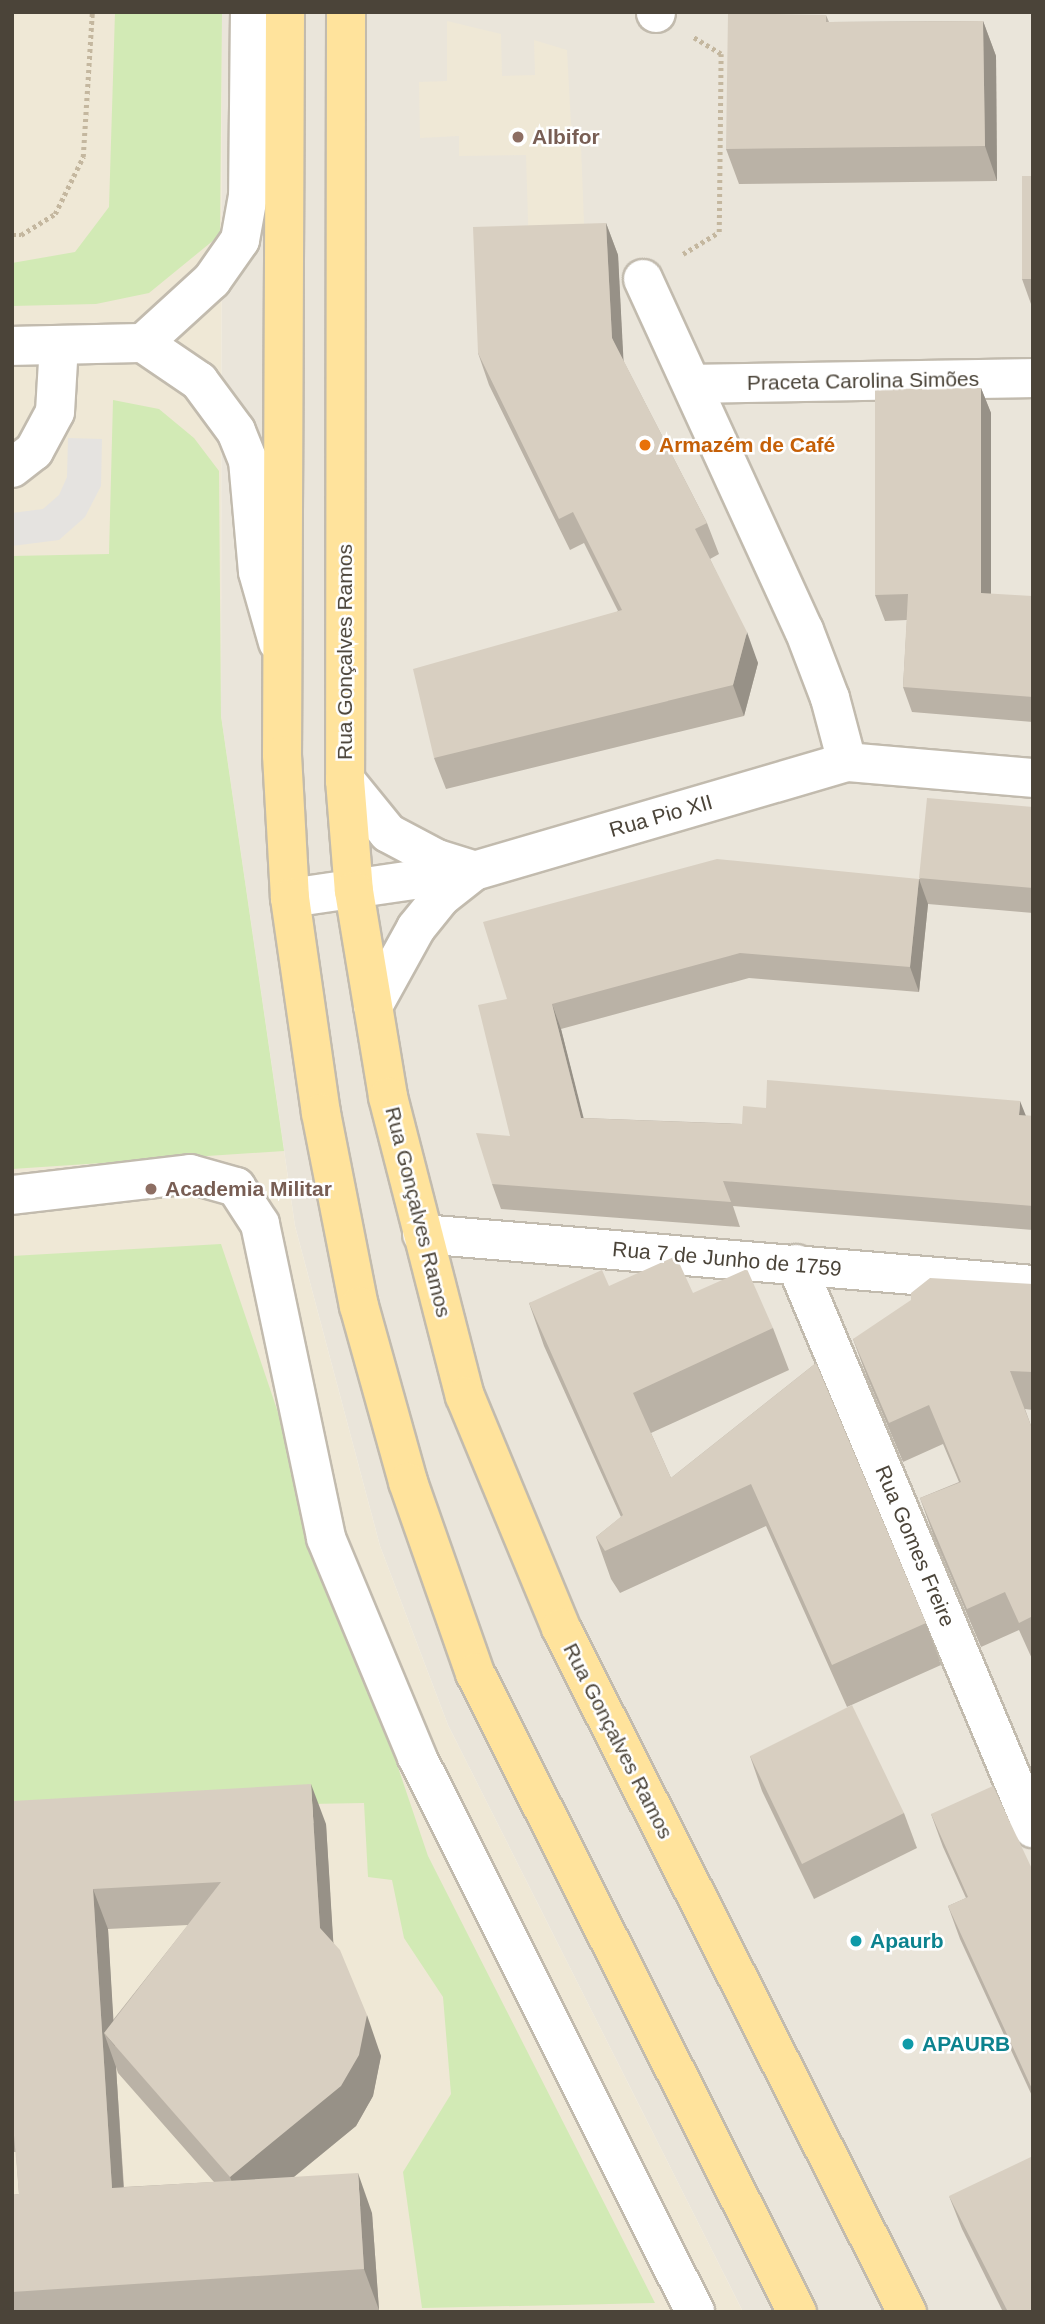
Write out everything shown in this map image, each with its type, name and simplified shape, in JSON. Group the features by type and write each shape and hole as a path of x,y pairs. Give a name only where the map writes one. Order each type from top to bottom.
{"main road":[{"path":"285,12 282,654 290,898 321,1113 359,1306 443,1586 475,1673 797,2312"},
{"name":"Rua Gonçalves Ramos","path":"346,12 345,780 354,891 388,1097 465,1396 561,1628 907,2312"}],"street":[{"path":"143,343 212,280 240,240 248,196 250,12"},
{"path":"643,279 804,630 830,698 847,762"},
{"path":"12,346 143,343 199,381 236,431 248,460 258,572 282,654"},
{"path":"12,468 34,452 55,412 59,345"},
{"name":"Praceta Carolina Simões","path":"692,384 1033,378"},
{"name":"Rua Pio XII","path":"290,898 354,891 474,871 847,762 1033,778"},
{"path":"345,780 388,833 438,859 474,871"},
{"path":"373,1006 416,928 441,897 474,871"},
{"path":"12,1195 190,1174 236,1186 260,1224 326,1538 417,1757 695,2312"},
{"name":"Rua 7 de Junho de 1759","path":"422,1234 1033,1285"},
{"name":"Rua Gomes Freire","path":"796,1264 1033,1828"}],"path":[{"path":"12,235 22,235 55,214 83,158 92,12"},
{"path":"643,279 719,232 721,54 656,13"}],"shaded area":[{"name":"Academia Militar","path":"12,12 222,12 221,716 295,1226 380,1546 448,1725 743,2312 12,2312"},
{"path":"222,12 1033,12 1033,2312 743,2312 448,1725 380,1546 295,1226 221,716"},
{"name":"Albifor","path":"447,21 501,34 502,76 535,75 534,40 567,50 571,124 581,145 585,249 529,253 526,155 459,156 459,136 420,138 419,82 447,81"},
{"path":"68,438 102,439 101,486 85,517 59,540 12,546 12,513 43,509 59,495 67,477"}],"green space":[{"path":"115,12 222,12 220,235 149,293 96,304 12,306 12,263 75,252 109,207"},
{"path":"113,400 159,409 194,438 219,471 221,716 284,1151 12,1169 12,556 109,554"},
{"path":"221,1244 428,1856 655,2303 422,2308 403,2172 451,2094 443,1997 404,1938 392,1880 368,1877 364,1803 12,1809 12,1256"}],"building":[{"path":"728,13 826,15 826,22 983,21 985,146 726,149"},
{"path":"1022,176 1033,176 1033,279 1022,279"},
{"path":"606,223 612,338 707,523 695,529 747,632 733,685 434,758 413,669 622,610 573,512 559,519 478,353 473,227"},
{"path":"981,388 981,593 1032,596 1033,697 903,687 908,594 875,595 875,389"},
{"path":"927,798 1033,807 1033,888 919,878"},
{"path":"717,859 919,879 910,967 740,953 552,1004 581,1118 742,1124 743,1106 766,1108 767,1080 1020,1101 1019,1115 1033,1116 1033,1206 723,1181 731,1202 492,1184 476,1133 510,1136 478,1005 507,999 483,922"},
{"path":"676,1256 693,1293 747,1269 773,1328 633,1393 671,1478 816,1363 926,1623 832,1665 751,1484 605,1551 596,1537 623,1515 529,1303 602,1270 609,1286"},
{"path":"930,1278 1033,1284 1033,1372 1010,1371 1033,1431 1033,1616 1019,1623 1005,1592 967,1609 920,1498 961,1482 929,1405 889,1423 853,1339 911,1300 911,1293"},
{"path":"852,1705 904,1813 802,1864 750,1756"},
{"path":"311,1784 320,1928 340,1950 367,2015 359,2055 341,2086 230,2177 104,2033 221,1882 93,1889 112,2188 358,2173 364,2269 12,2292 12,2195 19,2194 12,2112 12,1801"},
{"path":"993,1786 1033,1871 1033,2091 948,1906 968,1897 931,1814"},
{"path":"1033,2156 1033,2312 1008,2312 949,2196"}],"place":[{"name":"Albifor","path":"518,137"},
{"name":"Armazém de Café","path":"645,445"},
{"name":"Academia Militar","path":"151,1189"},
{"name":"Apaurb","path":"856,1941"},
{"name":"APAURB","path":"908,2044"}]}
